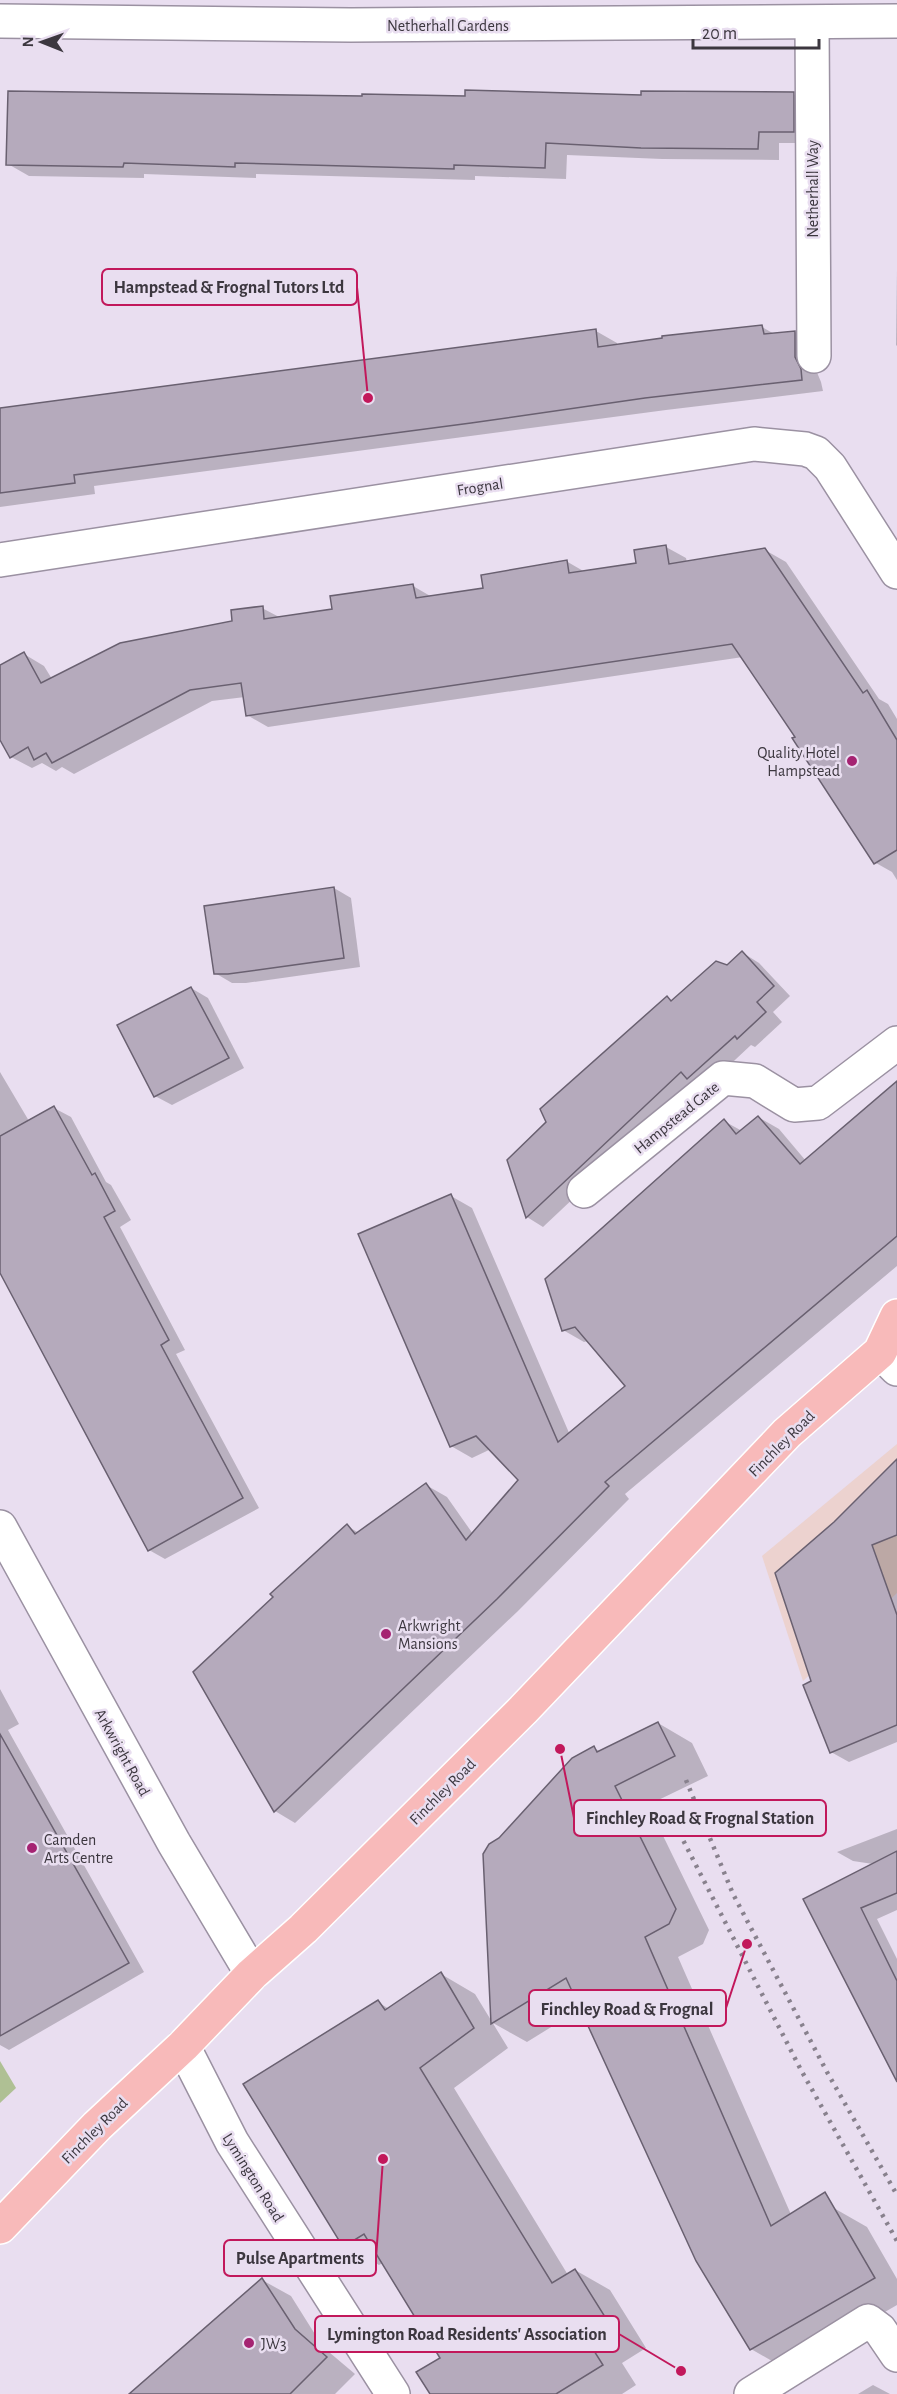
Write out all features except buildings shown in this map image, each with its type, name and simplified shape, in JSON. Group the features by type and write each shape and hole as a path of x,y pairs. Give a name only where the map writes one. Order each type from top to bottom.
{"highway":[{"name":"Finchley Road","path":"0,2227 97,2126 183,2046 252,1974 309,1923 523,1710 787,1433 891,1356 897,1316"}],"street":[{"name":"Netherhall Gardens","path":"0,21 351,25 897,21"},
{"name":"Netherhall Way","path":"812,23 814,356"},
{"name":"Frognal","path":"0,560 754,444 784,446 816,453 830,467 897,572"},
{"name":"Hampstead Gate","path":"584,1191 723,1078 755,1082 794,1105 818,1103 897,1043"},
{"name":"Arkwright Road","path":"0,1527 186,1865 252,1974"},
{"name":"Lymington Road","path":"183,2046 231,2142 393,2394"},
{"path":"751,2394 868,2321 880,2330 897,2355"}],"shaded area":[{"path":"897,1444 897,1593 803,1681 762,1556"}],"green space":[{"path":"0,2061 16,2088 0,2103"}],"railway":[{"path":"686,1780 733,1894 827,2072 897,2195"},
{"path":"663,1801 801,2070 897,2241"}],"place":[{"name":"Hampstead & Frognal Tutors Ltd","path":"368,398"},
{"name":"Quality Hotel Hampstead","path":"852,761"},
{"name":"Arkwright Mansions","path":"386,1634"},
{"name":"Finchley Road & Frognal Station","path":"560,1749"},
{"name":"Camden Arts Centre","path":"32,1848"},
{"name":"Finchley Road & Frognal","path":"747,1944"},
{"name":"Pulse Apartments","path":"383,2159"},
{"name":"JW3","path":"249,2343"},
{"name":"Lymington Road Residents' Association","path":"681,2371"}]}
